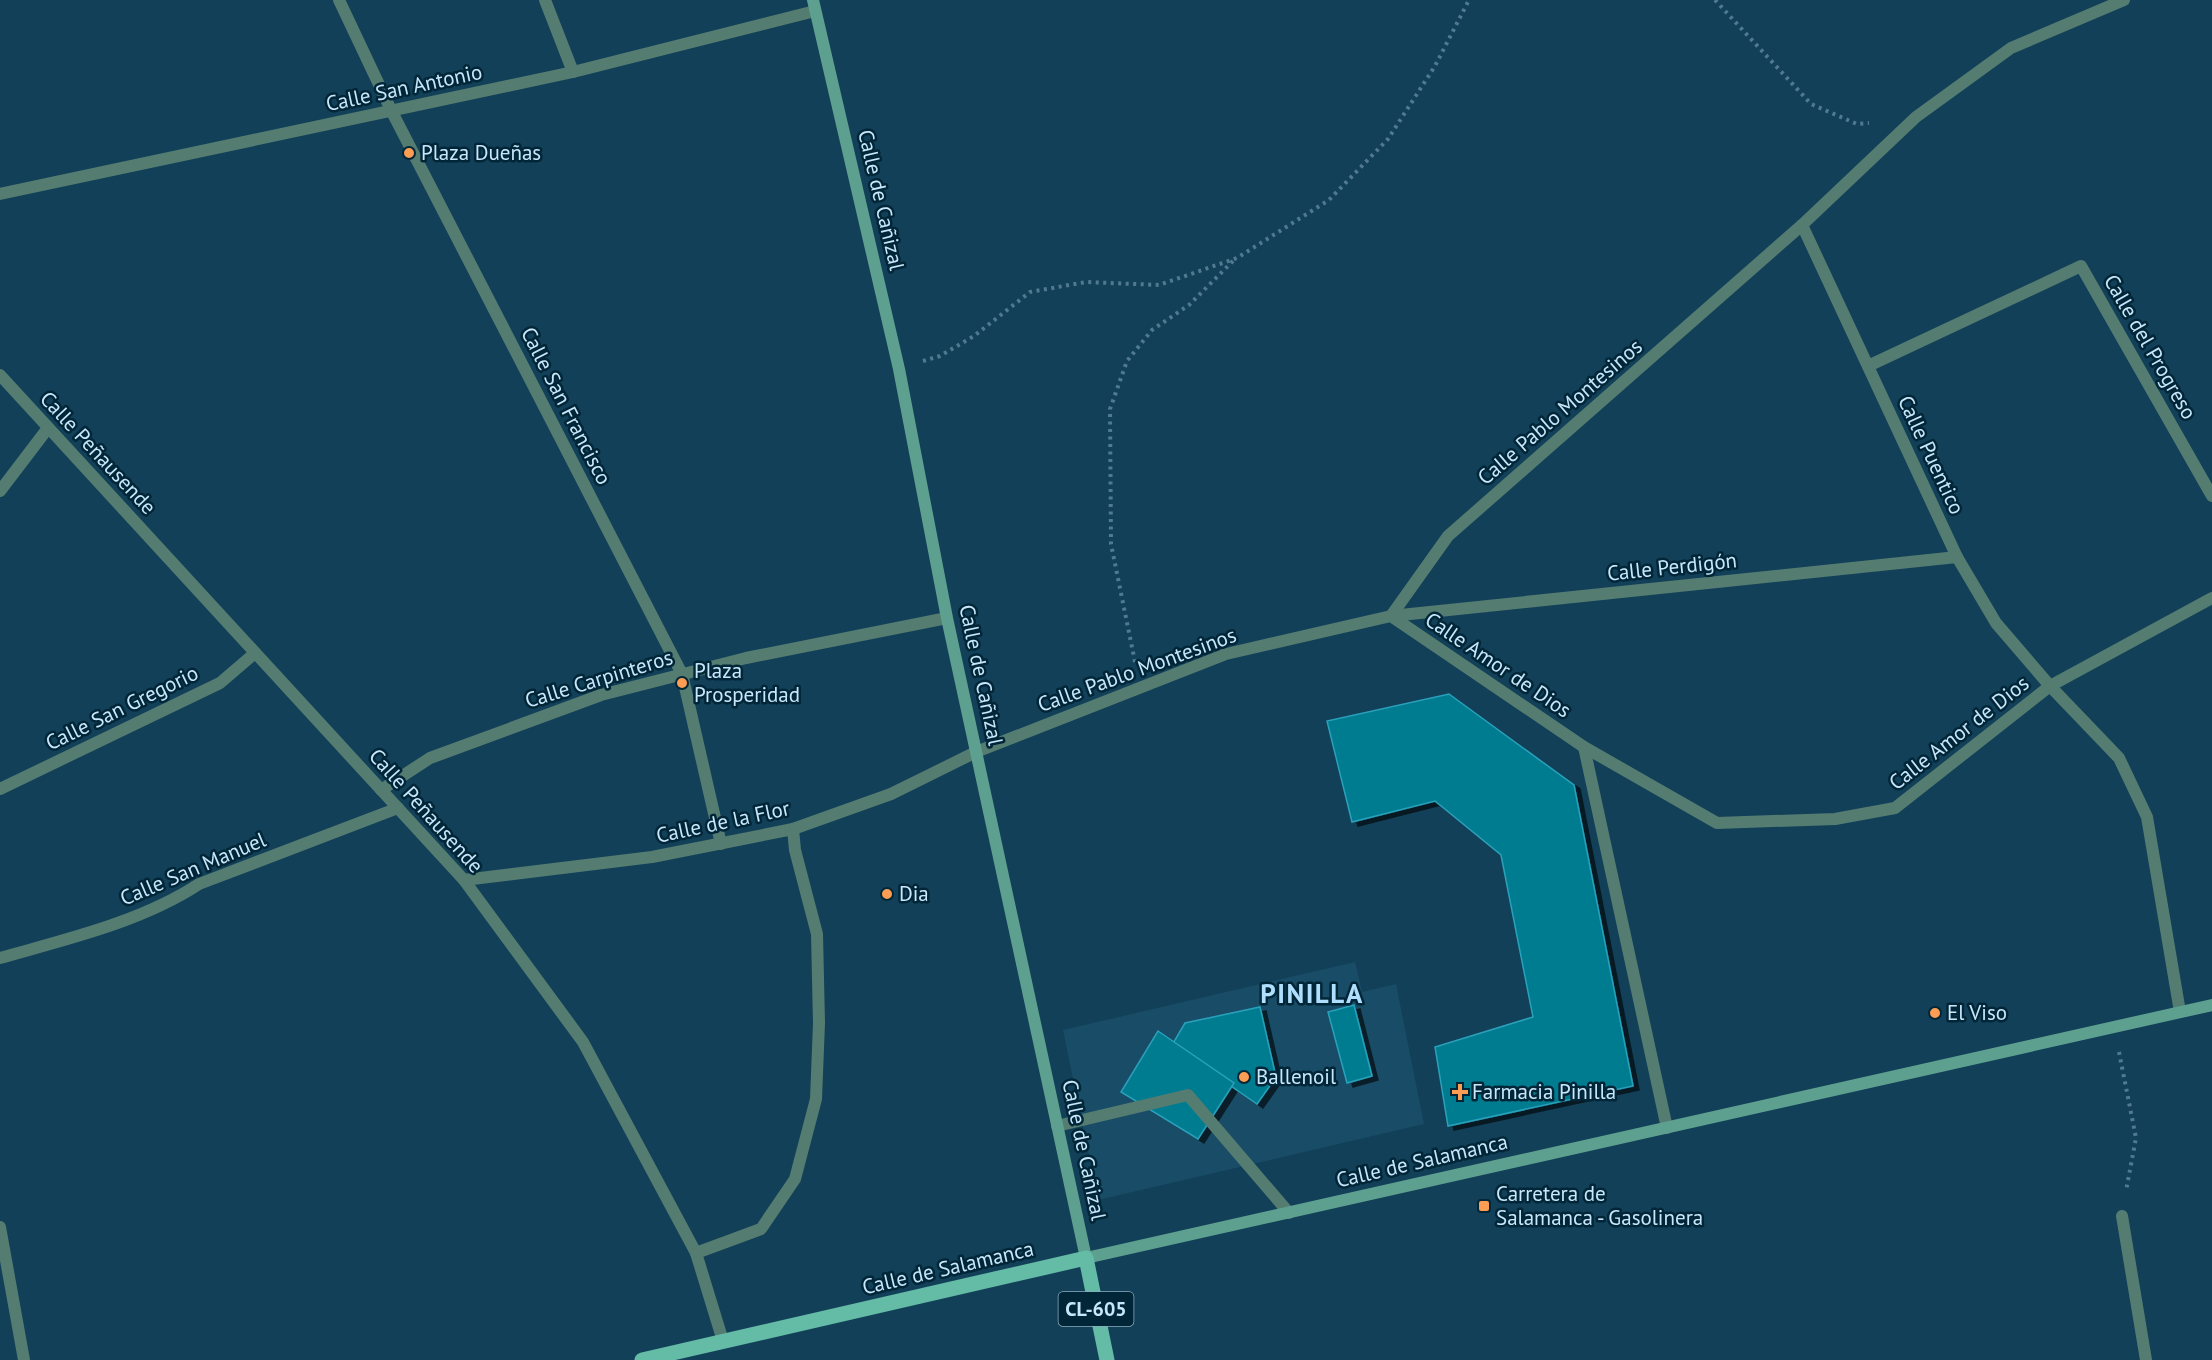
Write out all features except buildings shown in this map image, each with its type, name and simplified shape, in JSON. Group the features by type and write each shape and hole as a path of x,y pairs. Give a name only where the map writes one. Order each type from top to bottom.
{"main road":[{"name":"Calle de Cañizal","path":"814,6 899,369 947,618 1107,1360"},
{"name":"Calle de Salamanca","path":"642,1360 664,1358 723,1341 1086,1258 2212,1005"}],"street":[{"name":"Calle San Francisco","path":"339,0 391,110 682,674 721,844"},
{"path":"544,0 573,72"},
{"name":"Calle Pablo Montesinos","path":"976,752 1226,654 1391,616 1448,536 1802,225 1916,117 2011,48 2124,0"},
{"name":"Calle San Antonio","path":"0,194 573,72 814,6"},
{"name":"Calle Puentico","path":"1802,225 1957,557 1996,623 2050,686 2119,758 2147,817 2181,1012"},
{"name":"Calle del Progreso","path":"1868,366 2081,266 2212,496"},
{"name":"Calle Peñausende","path":"0,375 464,880 583,1042 696,1253 723,1341"},
{"path":"0,491 48,428"},
{"name":"Calle Perdigón","path":"1391,616 1957,557"},
{"name":"Calle Amor de Dios","path":"1391,616 1584,747 1717,823 1835,819 1895,808 2050,686 2212,598"},
{"name":"Calle Carpinteros","path":"381,790 430,758 601,695 746,658 947,618"},
{"name":"Calle San Gregorio","path":"0,789 220,683 255,653"},
{"path":"1584,747 1667,1128"},
{"name":"Calle de la Flor","path":"464,880 652,857 793,829 891,794 976,752"},
{"name":"Calle San Manuel","path":"0,958 78,935 175,900 199,884 398,808"},
{"path":"696,1253 761,1229 795,1179 816,1099 819,1023 817,934 795,850 793,829"},
{"path":"1057,1126 1188,1095 1289,1213"},
{"path":"2122,1216 2146,1360"},
{"path":"0,1227 24,1360"}],"path":[{"path":"1140,688 1111,544 1110,409 1127,361 1152,330 1189,305 1237,258 1329,200 1388,140 1435,66 1469,0"},
{"path":"1715,0 1811,104 1857,124 1916,117"},
{"path":"899,369 940,356 974,336 1030,292 1086,282 1159,285 1237,258"},
{"path":"2114,1028 2136,1138 2122,1216"}],"shaded area":[{"name":"Ballenoil","path":"1355,962 1362,992 1396,984 1424,1124 1098,1200 1063,1030"}],"place":[{"name":"Plaza Dueñas","path":"409,153"},
{"name":"Plaza Prosperidad","path":"682,683"},
{"name":"Dia","path":"887,894"},
{"name":"El Viso","path":"1935,1013"},
{"name":"Ballenoil","path":"1244,1077"},
{"name":"Farmacia Pinilla","path":"1460,1092"},
{"name":"Carretera de Salamanca - Gasolinera","path":"1484,1206"}],"district":[{"name":"PINILLA","path":"1312,994"}]}
